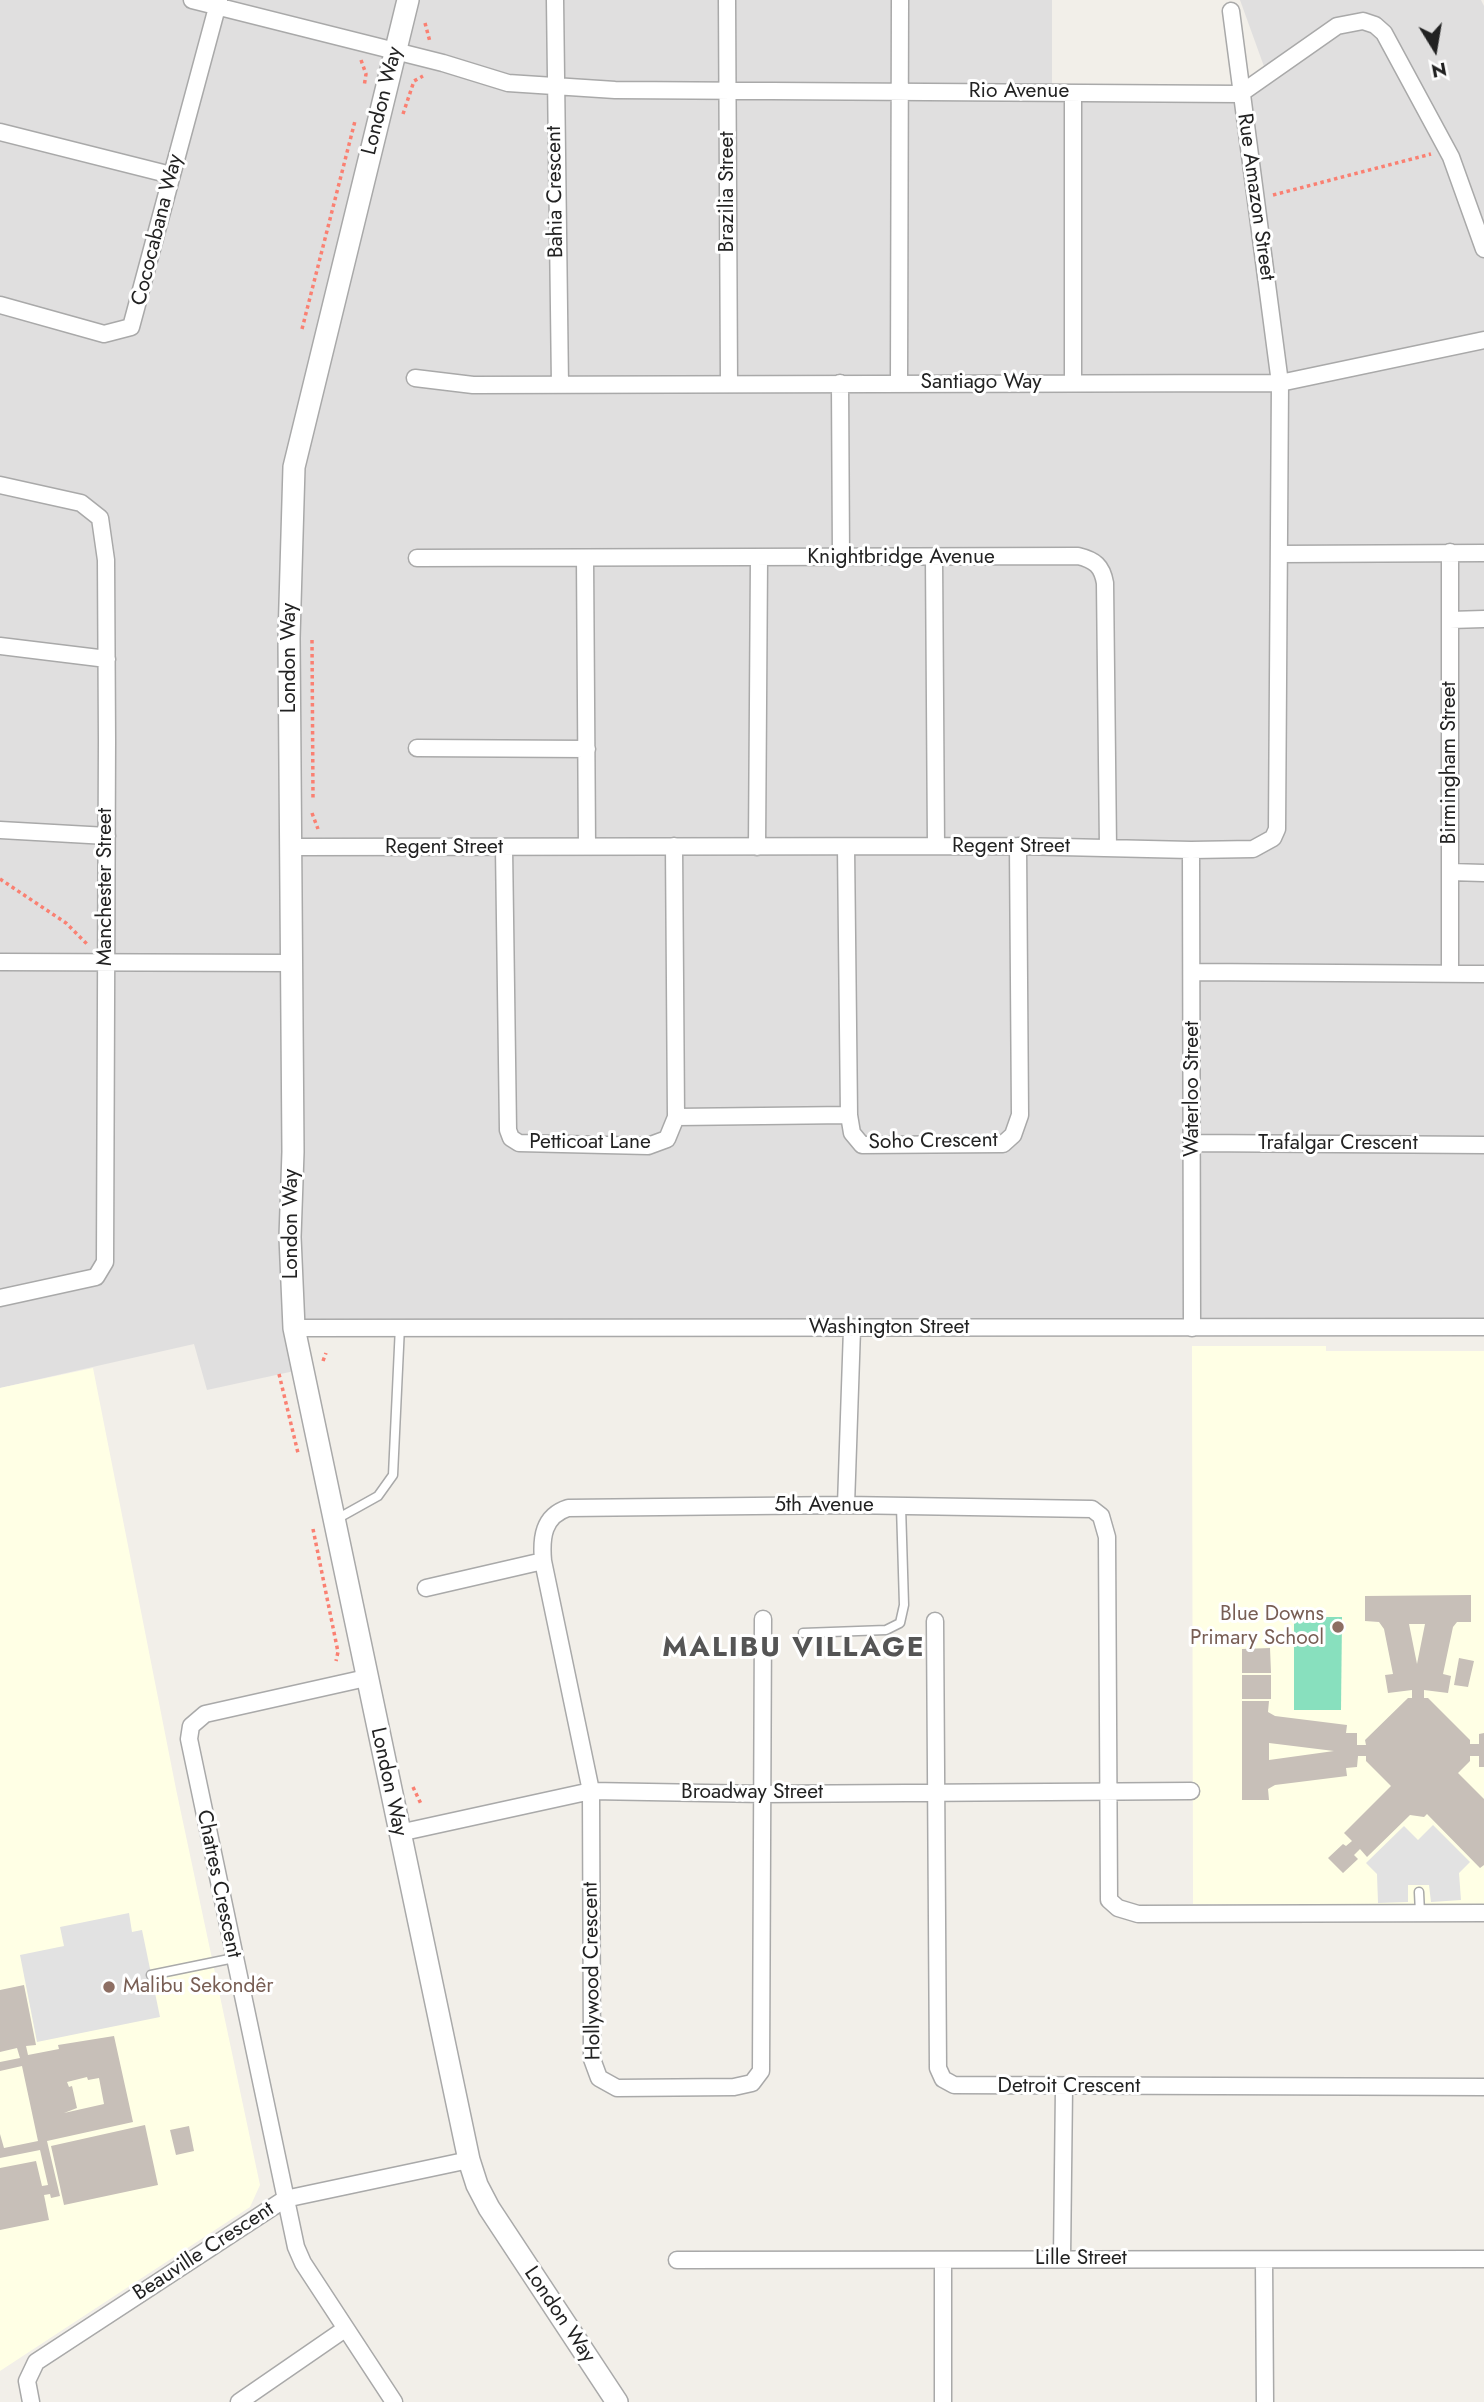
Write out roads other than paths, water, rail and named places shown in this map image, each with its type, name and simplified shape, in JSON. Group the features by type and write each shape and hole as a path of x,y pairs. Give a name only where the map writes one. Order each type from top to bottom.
{"street":[{"name":"Rio Avenue","path":"192,0 218,3 508,83 554,87 728,91 1240,94"},
{"name":"London Way","path":"408,0 294,467 289,638 290,1237 294,1328 323,1523 366,1678 469,2160 477,2185 489,2208 617,2402"},
{"name":"Bahia Crescent","path":"555,0 554,87 560,385"},
{"name":"Brazilia Street","path":"727,0 729,383"},
{"path":"899,383 900,0"},
{"name":"Cococabana Way","path":"0,305 104,334 131,327 218,3"},
{"name":"Rue Amazon Street","path":"1231,11 1280,383"},
{"path":"1240,94 1337,26 1363,21 1375,25 1384,33 1447,150 1484,249"},
{"path":"1073,93 1073,383"},
{"path":"0,132 171,175"},
{"name":"Santiago Way","path":"415,378 473,385 1280,383 1484,340"},
{"path":"840,383 841,557"},
{"name":"Regent Street","path":"291,847 1017,846 1253,849 1273,838 1277,829 1280,383"},
{"name":"Manchester Street","path":"0,485 81,503 100,518 104,530 107,659 107,1255 103,1268 96,1277 0,1298"},
{"name":"Birmingham Street","path":"1450,552 1450,974"},
{"path":"1280,554 1484,553"},
{"name":"Knightbridge Avenue","path":"416,558 1078,556 1090,559 1103,572 1108,848"},
{"path":"585,558 587,846"},
{"path":"934,558 936,846"},
{"path":"757,847 759,559"},
{"path":"1450,620 1484,619"},
{"path":"0,646 107,659"},
{"path":"417,748 587,749"},
{"path":"0,830 107,836"},
{"name":"Petticoat Lane","path":"504,848 508,1130 511,1138 519,1143 648,1146 667,1139 676,1117 674,846"},
{"name":"Soho Crescent","path":"846,846 849,1115 852,1133 862,1145 1003,1144 1013,1135 1020,1115 1017,846"},
{"name":"Waterloo Street","path":"1191,850 1194,972 1192,1328"},
{"path":"1450,872 1484,873"},
{"path":"0,962 291,963"},
{"path":"1194,972 1484,974"},
{"path":"676,1117 849,1115"},
{"name":"Trafalgar Crescent","path":"1192,1143 1484,1145"},
{"name":"Washington Street","path":"294,1328 1484,1327"},
{"path":"846,1506 852,1329"},
{"name":"5th Avenue","path":"591,1791 542,1562 541,1540 545,1527 556,1512 568,1508 901,1506 1080,1507 1091,1509 1101,1516 1107,1537 1110,1793"},
{"path":"426,1588 542,1562"},
{"path":"763,1619 763,1794"},
{"path":"935,1621 937,1792"},
{"name":"Chatres Crescent","path":"366,1678 205,1714 191,1726 189,1748 299,2254 394,2402"},
{"name":"Broadway Street","path":"399,1833 591,1791 763,1794 1191,1791"},
{"name":"Hollywood Crescent","path":"591,1791 592,2059 599,2078 617,2088 734,2087 751,2083 761,2071 763,1794"},
{"name":"Detroit Crescent","path":"937,1792 940,2074 954,2085 1065,2088 1484,2087"},
{"path":"1110,1793 1109,1899 1130,1913 1484,1913"},
{"path":"1062,2258 1065,2088"},
{"name":"Beauville Crescent","path":"31,2402 27,2381 36,2362 285,2199 469,2160"},
{"name":"Lille Street","path":"677,2260 1484,2259"},
{"path":"943,2261 943,2402"},
{"path":"1264,2261 1265,2402"},
{"path":"239,2402 345,2329"}],"lane":[{"path":"323,1523 378,1496 393,1475 400,1326"},
{"path":"803,1633 886,1630 900,1623 904,1605 901,1506"},
{"path":"1419,1892 1420,1913"},
{"path":"151,1975 234,1958"}],"place":[{"name":"Blue Downs Primary School","path":"1338,1627"},
{"name":"Malibu Sekondêr","path":"109,1987"}],"district":[{"name":"MALIBU VILLAGE","path":"794,1649"}]}
